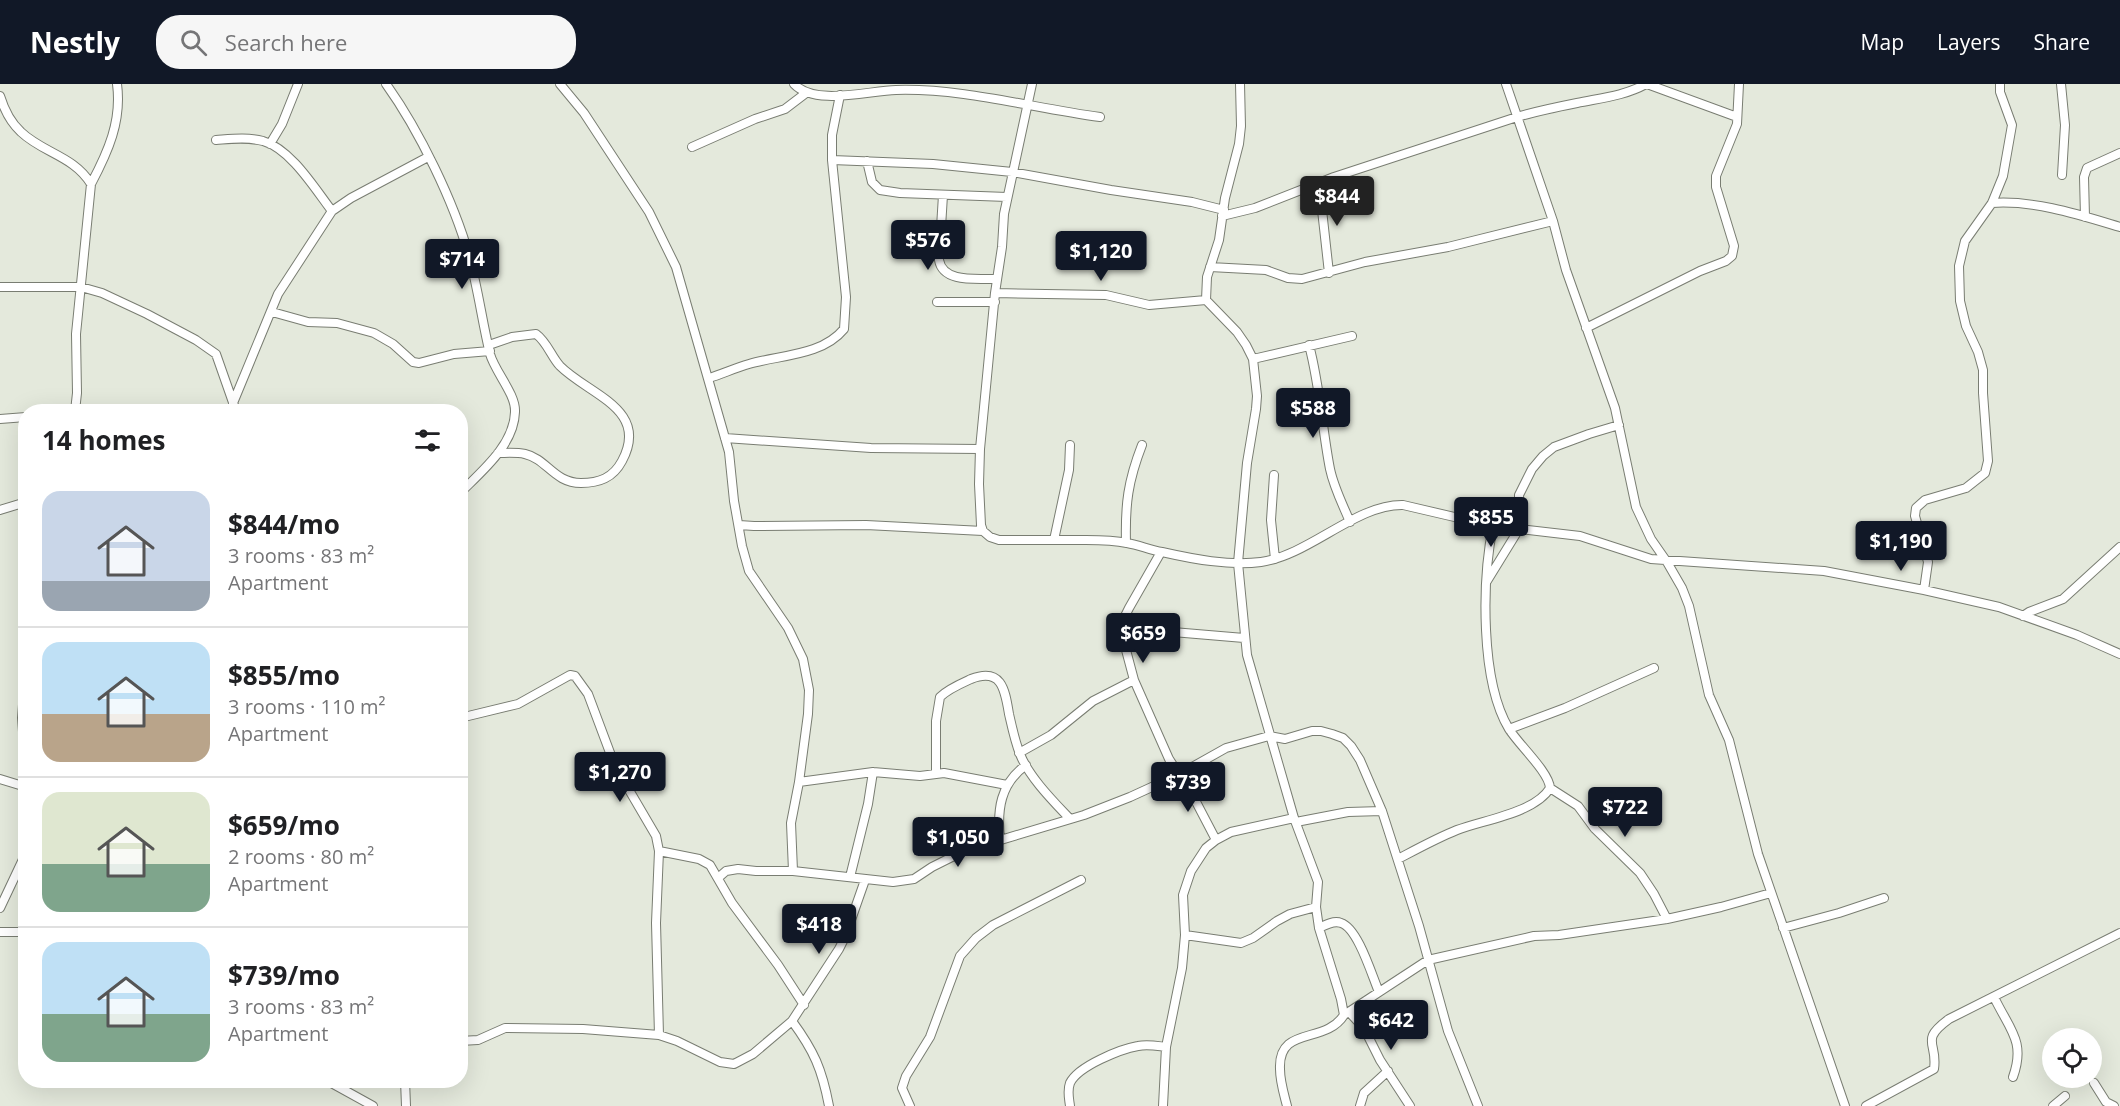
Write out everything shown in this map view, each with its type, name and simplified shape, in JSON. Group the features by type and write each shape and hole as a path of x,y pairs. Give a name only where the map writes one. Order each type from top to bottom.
{"street":[{"path":"76,404 76,334 91,184 112,138 119,103 117,84"},
{"path":"270,144 282,124 298,84"},
{"path":"386,84 428,157 457,220 468,254 495,369 513,401 515,411 507,439 498,453 468,485"},
{"path":"560,84 584,113 649,212 676,267 725,438 732,468 734,501 749,571 788,628 800,652 807,674 808,714 791,823 793,871"},
{"path":"794,84 806,93 840,94 915,87 1100,117"},
{"path":"1032,84 1007,197 980,449 980,518 983,531 990,537 999,540 1104,540 1161,552 1238,563 1275,560 1289,555 1350,522 1392,505 1423,508 1494,526 1580,536 1636,555 1667,562 1824,570 1924,590 1999,606 2077,635 2120,654"},
{"path":"1240,84 1241,126 1219,240 1207,276 1206,300 1237,332 1253,359 1257,402 1246,474 1238,563 1244,638 1251,675 1269,736 1281,768 1295,820 1318,882 1316,907 1319,928 1341,999 1346,1013 1364,1028 1410,1106"},
{"path":"1506,84 1619,425 1636,507 1650,539 1667,562 1689,606 1709,694 1729,740 1752,834 1845,1106"},
{"path":"832,160 933,164 1012,172 1192,202 1223,213 1256,208 1319,183 1517,117 1634,91 1647,84 1737,117"},
{"path":"1586,327 1732,256 1734,246 1716,188 1716,176 1733,136 1739,84"},
{"path":"1924,590 1928,562 1915,516 1916,508 1925,500 1966,488 1984,473 1988,461 1983,370 1978,352 1966,326 1960,301 1959,266 1965,240 1992,203 2003,176 2012,125 2000,92 2000,84"},
{"path":"2061,84 2065,125 2062,175"},
{"path":"692,147 785,109 806,93"},
{"path":"709,378 749,364 791,356 832,339 844,329 846,297 832,160 832,135 840,94"},
{"path":"0,96 4,107 19,130 77,167 91,184"},
{"path":"216,140 245,139 270,144 293,162 332,211"},
{"path":"2085,217 2084,177 2087,168 2120,153"},
{"path":"235,404 278,294 332,211 351,198 428,157"},
{"path":"867,161 872,183 880,190 900,193 1007,197"},
{"path":"1319,183 1329,273"},
{"path":"943,195 939,249 942,270 957,277 997,279"},
{"path":"1992,203 2018,204 2085,217 2120,227"},
{"path":"1210,267 1266,270 1288,278 1302,279 1365,262 1448,247 1553,221"},
{"path":"0,287 81,287 102,293 147,314 216,354 233,404"},
{"path":"937,302 1106,295 1149,305 1206,300"},
{"path":"272,312 308,322 337,322 374,333 393,344 413,362 419,363 489,348 512,337 536,334 542,338 558,364 569,375 610,402 629,426 630,436 626,452 614,475 588,483 569,482 526,454 498,453"},
{"path":"1253,359 1352,336"},
{"path":"1309,345 1316,369 1330,469 1350,522"},
{"path":"0,419 18,418"},
{"path":"1486,582 1519,529 1520,495 1532,470 1543,456 1554,447 1619,425"},
{"path":"725,438 872,448 980,449"},
{"path":"1054,540 1069,470 1070,445"},
{"path":"1126,543 1127,494 1142,445"},
{"path":"1274,475 1271,520 1275,560"},
{"path":"0,510 18,504"},
{"path":"739,525 866,525 983,531"},
{"path":"1398,859 1459,829 1506,815 1529,805 1545,795 1550,788 1549,780 1509,729 1496,697 1485,615 1488,552 1494,526"},
{"path":"2023,616 2062,598 2120,547"},
{"path":"1161,552 1124,618 1123,631 1134,681 1161,743 1216,840"},
{"path":"1123,631 1149,630 1244,638"},
{"path":"1509,729 1565,708 1654,668"},
{"path":"936,774 936,721 940,697 962,683 977,677 987,675 994,677 1004,689 1019,753 1070,819"},
{"path":"468,716 518,704 565,676 575,676 588,694 615,766 656,836 660,851 656,923 659,1035"},
{"path":"1019,753 1052,735 1094,701 1134,681"},
{"path":"718,878 726,871 738,869 793,871 893,882 909,881 955,855 1000,839 1070,819 1130,797 1178,775 1226,748 1269,736 1285,739 1322,730 1343,738 1352,746 1382,811 1448,1032 1478,1106"},
{"path":"1000,839 999,806 1007,785 1013,776 1026,765"},
{"path":"799,782 873,772 910,776 951,773 1007,785"},
{"path":"850,877 868,804 873,772"},
{"path":"0,779 18,785"},
{"path":"1550,788 1578,806 1595,829 1613,844 1640,873 1667,919"},
{"path":"1163,1106 1166,1047 1182,968 1185,935 1183,895 1185,885 1199,857 1216,840 1231,832 1252,826 1348,812 1382,811"},
{"path":"660,851 699,859 710,865 732,903 778,965 804,1005"},
{"path":"0,908 18,870"},
{"path":"0,880 11,885"},
{"path":"468,1041 478,1040 505,1028 583,1029 659,1035 720,1062 734,1064 753,1054 792,1021 804,1005 845,937 865,880"},
{"path":"910,1106 902,1088 906,1076 930,1037 960,956 976,938 993,925 1081,880"},
{"path":"1287,1106 1280,1068 1284,1046 1296,1039 1335,1026 1346,1013 1428,960 1534,936 1559,936 1667,919 1771,893"},
{"path":"1783,928 1839,913 1884,897"},
{"path":"1185,935 1241,943 1253,938 1283,917 1316,907"},
{"path":"1319,928 1336,922 1343,923 1350,929 1357,940 1378,992"},
{"path":"0,932 18,932"},
{"path":"1866,1106 1934,1069 1931,1041 1935,1029 1949,1019 2032,976 2073,959 2120,933"},
{"path":"1994,997 2019,1046 2019,1061 2013,1077"},
{"path":"792,1021 811,1047 824,1080 829,1106"},
{"path":"1070,1106 1068,1090 1071,1081 1089,1065 1140,1045 1166,1047"},
{"path":"1360,1106 1364,1093 1388,1071"},
{"path":"340,1088 373,1106"},
{"path":"405,1088 406,1106"},
{"path":"2097,1088 2106,1102 2114,1106"},
{"path":"2053,1106 2065,1096"}]}
